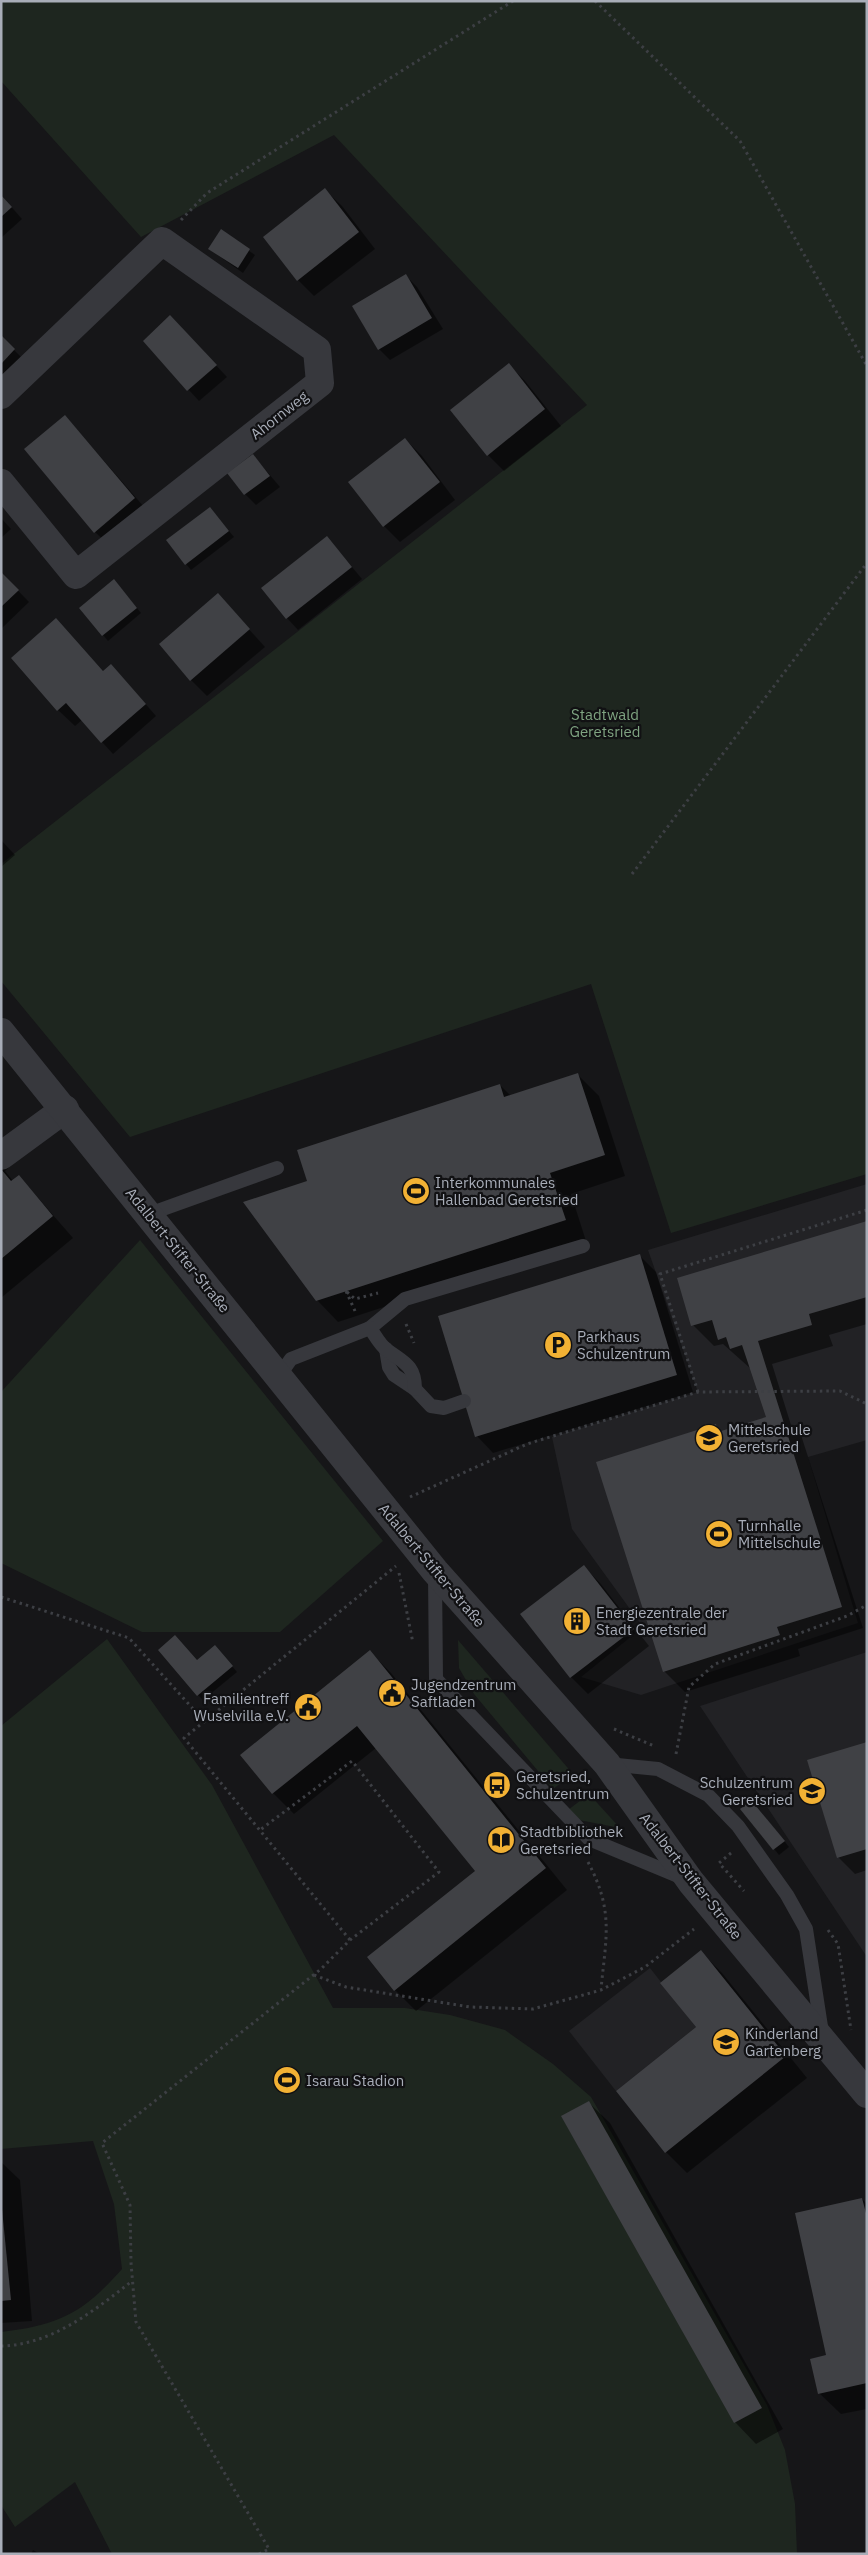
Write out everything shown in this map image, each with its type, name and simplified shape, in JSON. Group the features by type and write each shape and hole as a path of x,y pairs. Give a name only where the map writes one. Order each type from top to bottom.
{"street":[{"path":"1,395 162,241"},
{"name":"Ahornweg","path":"1,483 76,575 320,383 317,350 162,241"},
{"name":"Adalbert-Stifter-Straße","path":"1,1032 65,1109 401,1530 435,1571 607,1764 691,1882 867,2094"},
{"path":"1,1156 65,1109"}],"lane":[{"path":"149,1214 277,1168"},
{"path":"279,1376 291,1359 370,1328 405,1299 583,1246"},
{"path":"370,1328 386,1349 405,1361 415,1377 415,1388 431,1406 444,1408 464,1401"},
{"path":"435,1571 436,1679 589,1839 691,1882"},
{"path":"607,1764 658,1769 708,1795 738,1826 788,1896 806,1929 824,2043"}],"path":[{"path":"162,241 207,193 513,1"},
{"path":"595,1 740,141 867,366"},
{"path":"632,874 867,563"},
{"path":"698,1392 660,1274 867,1210"},
{"path":"363,1306 353,1309 346,1291 355,1299 379,1292 382,1301"},
{"path":"350,1940 184,1738 398,1565 405,1499 527,1444 698,1392 840,1391 867,1404"},
{"path":"1,1597 128,1638 204,1721"},
{"path":"676,1755 689,1686 715,1664 847,1616 867,1605"},
{"path":"259,2554 269,2549 136,2322 132,2281 130,2205 102,2143 314,1974 350,1940 439,1872 352,1761 260,1830"},
{"path":"585,1858 599,1883 608,1920 601,1990"},
{"path":"719,1863 744,1892"},
{"path":"314,1974 346,1987 470,2007 533,2009 601,1990 646,1967 694,1929"},
{"path":"1,2346 12,2346 47,2336 94,2311 132,2281"}],"shaded area":[{"name":"Mittelschule Geretsried","path":"867,1184 867,1440 808,1457 858,1623 641,1695 581,1677 643,1627 572,1529 552,1437 698,1392 648,1250"},
{"name":"Schulzentrum Geretsried","path":"867,1652 867,1957 700,1706"},
{"path":"650,1968 696,2027 616,2091 569,2031"}],"green space":[{"name":"Stadtwald Geretsried","path":"1,1 867,1 867,1174 671,1233 591,984 130,1137 1,981 1,864 587,405 334,135 141,237 1,81"},
{"path":"140,1240 383,1541 280,1632 142,1632 1,1563 1,1392"},
{"name":"Isarau Stadion","path":"107,1639 212,1785 333,2008 405,2008 450,2015 505,2030 553,2064 591,2097 767,2405 785,2450 795,2504 797,2554 112,2554 75,2482 15,2527 1,2505 1,2332 55,2321 69,2314 95,2296 122,2269 114,2204 93,2141 1,2149 1,1726"},
{"path":"458,1640 573,1774 553,1789 474,1694 459,1668"},
{"path":"589,1794 620,1828 579,1820 568,1810"}],"building":[{"path":"325,188 359,232 297,281 263,237"},
{"path":"1,195 12,207 1,217"},
{"path":"221,229 250,249 238,268 208,249"},
{"path":"406,274 432,318 378,350 352,306"},
{"path":"170,315 217,365 187,391 143,341"},
{"path":"1,335 15,349 1,364"},
{"path":"509,363 545,409 487,456 450,410"},
{"path":"65,415 135,498 94,533 24,449"},
{"path":"405,438 440,482 383,527 348,482"},
{"path":"253,454 270,476 244,495 227,473"},
{"path":"210,507 229,531 185,565 166,540"},
{"path":"327,536 352,567 286,619 261,588"},
{"path":"1,572 19,590 1,607"},
{"path":"114,579 137,608 102,636 79,608"},
{"path":"218,593 250,629 190,681 159,644"},
{"path":"56,618 103,671 111,664 146,704 101,743 66,703 57,711 11,658"},
{"name":"Interkommunales Hallenbad Geretsried","path":"578,1073 605,1155 550,1173 566,1220 316,1301 243,1202 307,1181 297,1150 500,1084 504,1097"},
{"path":"1,1169 11,1181 19,1175 53,1216 1,1259"},
{"name":"Turnhalle Mittelschule","path":"867,1221 867,1297 809,1314 812,1325 758,1341 842,1607 777,1627 780,1635 663,1672 596,1462 716,1424 718,1432 766,1417 742,1345 730,1349 726,1337 718,1340 712,1320 691,1326 677,1278"},
{"name":"Parkhaus Schulzentrum","path":"640,1254 677,1375 475,1437 438,1316"},
{"name":"Energiezentrale der Stadt Geretsried","path":"584,1565 634,1629 570,1678 520,1614"},
{"path":"175,1635 197,1660 215,1645 233,1666 197,1696 158,1650"},
{"path":"370,1650 546,1868 394,1991 367,1957 475,1871 357,1726 272,1794 240,1755"},
{"path":"867,1742 867,1849 837,1858 807,1760"},
{"path":"751,1800 785,1841 773,1850 740,1809"},
{"name":"Kinderland Gartenberg","path":"701,1950 786,2056 665,2153 616,2091 696,2027 660,1983"},
{"path":"589,2101 762,2408 734,2423 561,2116"},
{"path":"862,2198 867,2217 867,2383 818,2394 810,2359 826,2355 795,2213"},
{"path":"1,2199 11,2300 1,2301"}],"place":[{"name":"Interkommunales Hallenbad Geretsried","path":"416,1191"},
{"name":"Parkhaus Schulzentrum","path":"558,1345"},
{"name":"Mittelschule Geretsried","path":"709,1438"},
{"name":"Turnhalle Mittelschule","path":"719,1534"},
{"name":"Energiezentrale der Stadt Geretsried","path":"577,1621"},
{"name":"Jugendzentrum Saftladen","path":"392,1693"},
{"name":"Familientreff Wuselvilla e.V.","path":"308,1707"},
{"name":"Geretsried, Schulzentrum","path":"497,1785"},
{"name":"Schulzentrum Geretsried","path":"812,1791"},
{"name":"Stadtbibliothek Geretsried","path":"501,1840"},
{"name":"Kinderland Gartenberg","path":"726,2042"},
{"name":"Isarau Stadion","path":"287,2080"}]}
